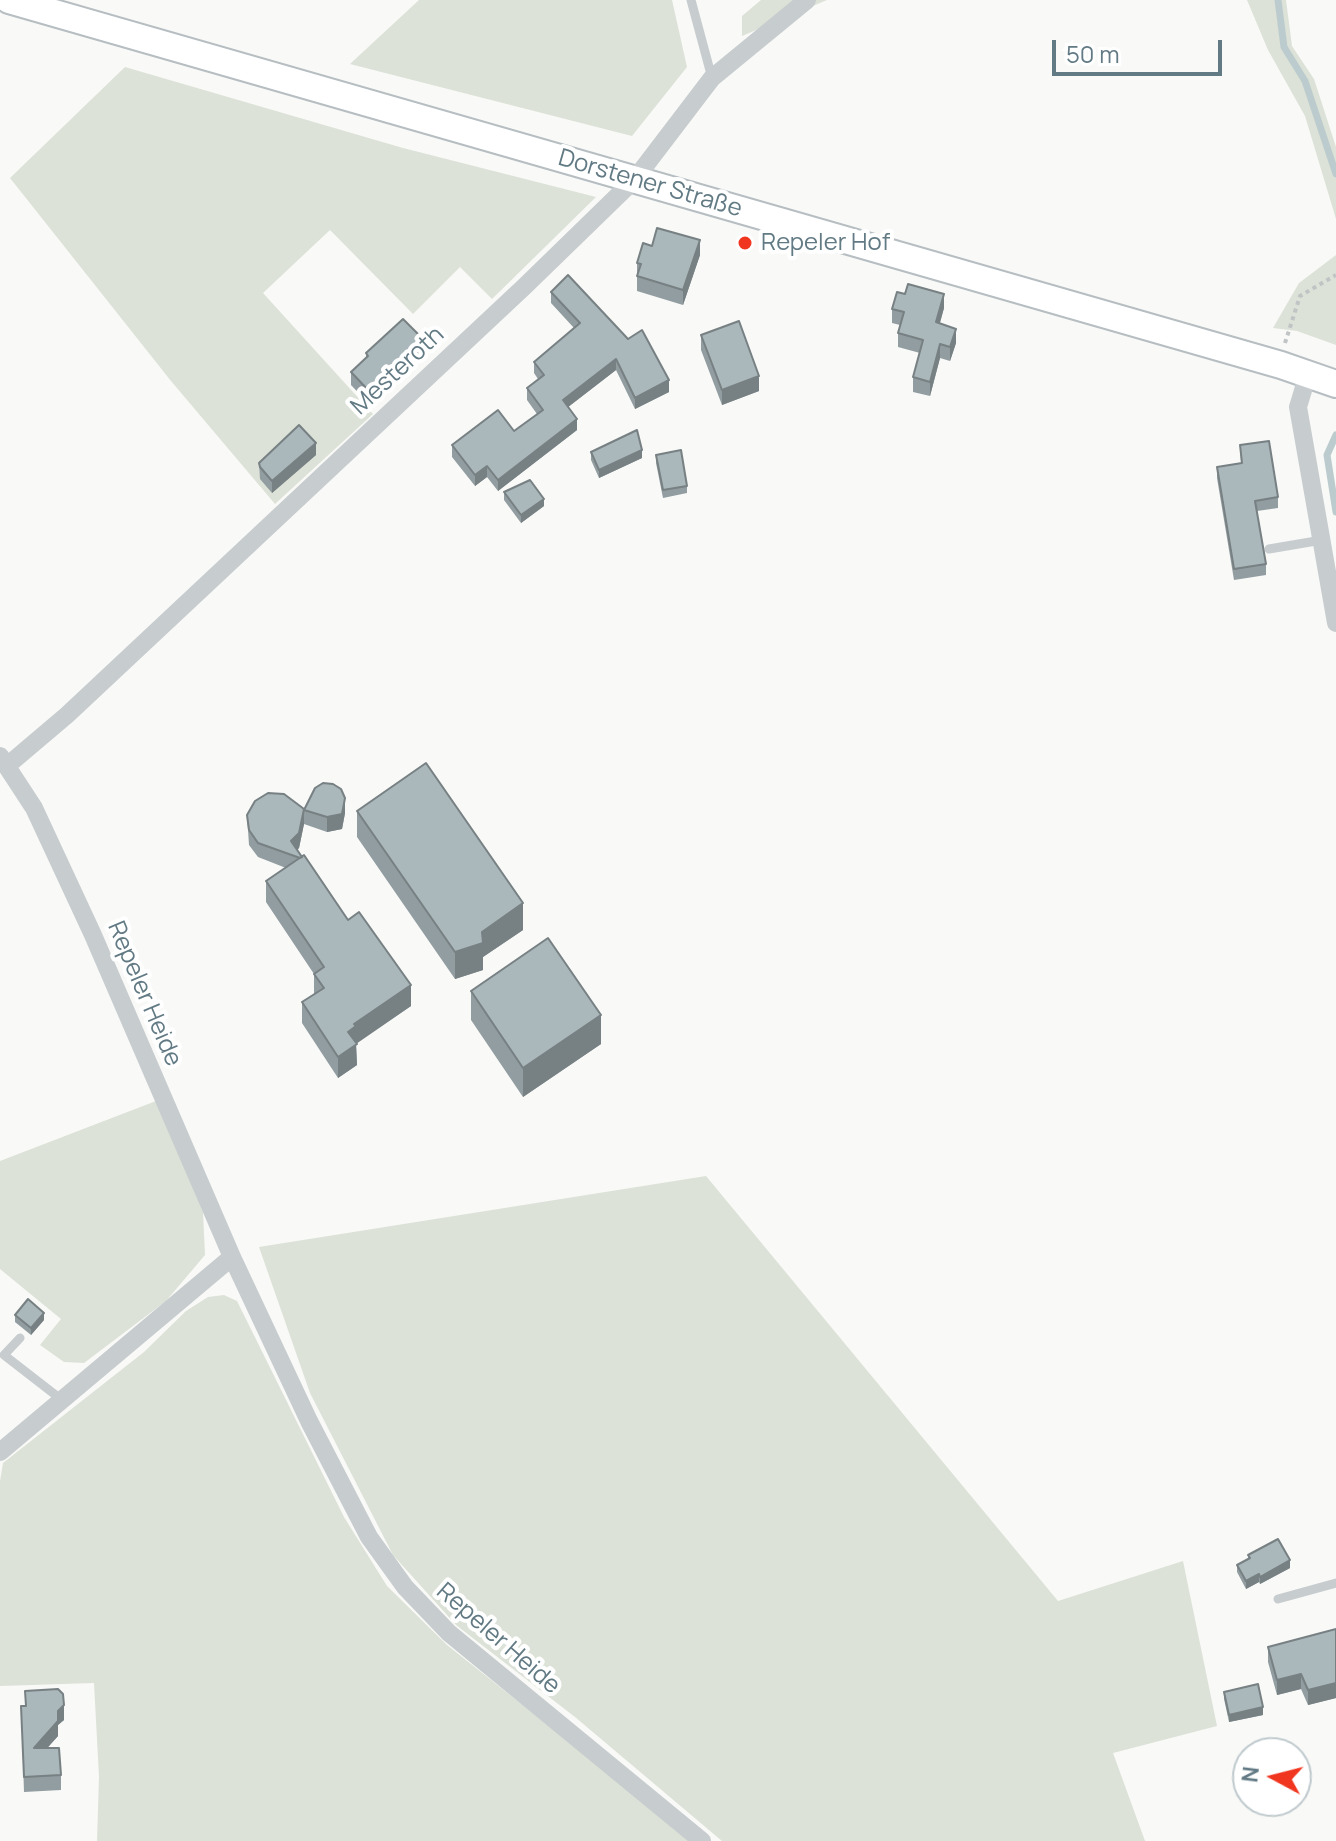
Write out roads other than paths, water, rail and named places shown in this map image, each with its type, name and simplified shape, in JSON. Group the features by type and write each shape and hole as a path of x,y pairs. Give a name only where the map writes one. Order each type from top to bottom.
{"main road":[{"name":"Dorstener Straße","path":"9,0 1281,365 1336,384"}],"street":[{"name":"Mesteroth","path":"4,760 67,715 514,296 635,179 712,78 807,0"},
{"path":"1308,374 1298,407 1336,623"},
{"name":"Repeler Heide","path":"4,760 34,808 232,1257 309,1421 369,1537 405,1587 449,1633 702,1841"},
{"path":"0,1452 232,1257"}],"lane":[{"path":"691,0 712,78"},
{"path":"1269,549 1322,540"},
{"path":"20,1338 4,1355 62,1400"},
{"path":"1278,1599 1336,1583"}],"waterway":[{"path":"1278,0 1284,47 1305,81 1336,174"},
{"path":"1336,435 1327,455 1336,512"}],"place":[{"name":"Repeler Hof","path":"745,243"}]}
